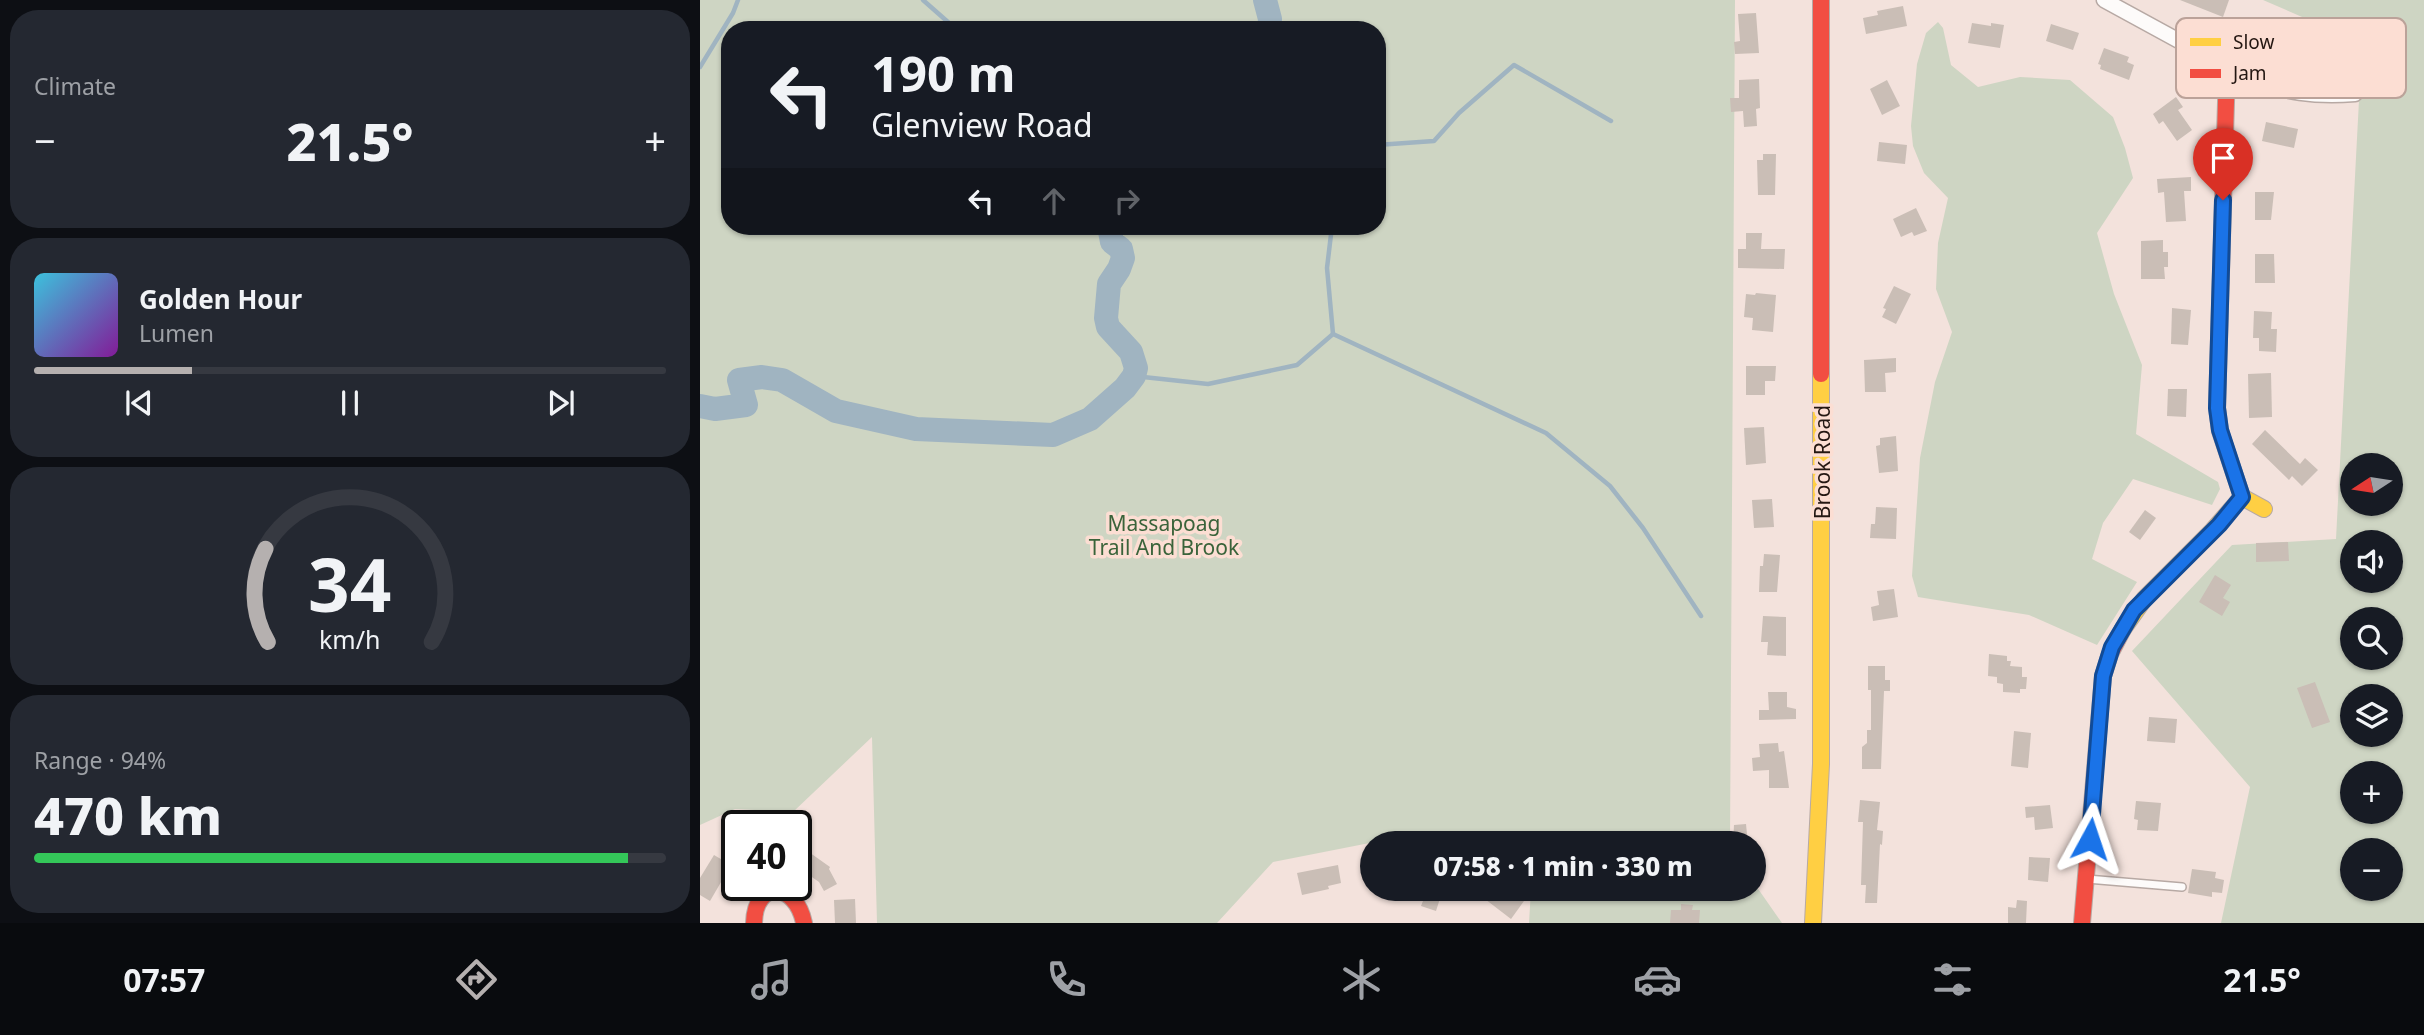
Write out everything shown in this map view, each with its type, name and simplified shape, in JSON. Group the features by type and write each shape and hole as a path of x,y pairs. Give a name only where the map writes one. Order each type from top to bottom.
{"street":[{"name":"Brook Road","path":"1813,923 1821,764 1822,672 1821,0"},
{"path":"2104,0 2176,40"},
{"path":"2226,98 2217,408 2220,430 2242,497 2264,509"},
{"path":"2082,923 2103,676 2112,647 2134,610 2219,525 2242,497"},
{"path":"754,923 754,910 759,900 777,891 796,898 803,912 804,923"}],"lane":[{"path":"2086,879 2182,887"}],"green space":[{"name":"Massapoag Trail And Brook","path":"700,0 1735,0 1730,831 1360,831 1360,845 1273,862 1217,923 877,923 872,737 795,810 721,810 721,815 700,825"},
{"path":"2263,0 2424,0 2424,923 2221,923 2250,787 2132,651 2232,545 2336,539 2340,463 2340,516 2403,516 2403,453 2341,453 2359,98 2406,98 2406,18 2304,18"},
{"path":"1938,22 1943,28 1951,65 1978,87 2020,77 2070,80 2113,117 2133,178 2097,233 2114,294 2142,365 2136,434 2218,482 2220,489 2212,505 2133,479 2103,523 2092,559 2137,582 2097,645 2029,615 1918,597 1912,576 1920,458 1935,382 1952,332 1936,289 1938,243 1948,198 1924,173 1913,146 1911,126 1917,64 1926,33"},
{"path":"1766,900 1782,923 1529,923 1530,901"}],"building":[{"path":"2180,0 2229,0 2223,17"},
{"path":"1903,6 1907,26 1866,34 1863,18 1878,15 1877,11"},
{"path":"1756,13 1759,53 1735,54 1734,42 1740,41 1738,14"},
{"path":"1972,23 2004,25 2000,48 1968,43"},
{"path":"2051,24 2079,33 2073,50 2046,41"},
{"path":"2104,48 2129,57 2127,62 2134,65 2129,80 2100,69 2101,65 2098,64"},
{"path":"1759,79 1760,108 1756,109 1757,126 1744,127 1743,111 1731,112 1730,98 1739,98 1739,80"},
{"path":"1887,80 1900,106 1882,115 1870,89"},
{"path":"2176,97 2183,107 2178,110 2192,130 2177,141 2163,121 2159,124 2153,114"},
{"path":"2266,122 2298,129 2294,148 2262,141"},
{"path":"1879,142 1907,145 1905,164 1877,161"},
{"path":"1763,154 1776,154 1775,195 1758,195 1757,160 1763,160"},
{"path":"2191,177 2191,191 2184,191 2186,221 2166,222 2164,192 2158,193 2157,179"},
{"path":"2255,192 2274,192 2271,220 2255,220"},
{"path":"1916,208 1927,231 1914,236 1912,232 1901,237 1893,219"},
{"path":"1746,233 1762,233 1761,249 1785,249 1784,269 1738,268 1738,249 1746,249"},
{"path":"2163,240 2163,252 2168,252 2168,267 2164,267 2165,279 2141,279 2141,241"},
{"path":"2255,254 2274,254 2275,283 2255,283"},
{"path":"1894,286 1911,294 1896,324 1882,317 1886,309 1883,308"},
{"path":"1746,294 1776,295 1773,332 1752,330 1753,318 1744,317"},
{"path":"2172,308 2191,310 2188,345 2171,344"},
{"path":"2254,311 2272,312 2271,329 2277,329 2276,352 2259,351 2259,338 2253,338"},
{"path":"1896,358 1896,372 1885,373 1886,392 1865,392 1864,360"},
{"path":"1746,366 1776,366 1775,381 1765,381 1765,395 1746,395"},
{"path":"2271,373 2272,417 2249,418 2248,374"},
{"path":"2168,389 2187,389 2186,417 2167,416"},
{"path":"1764,427 1766,463 1746,465 1744,428"},
{"path":"2265,430 2300,464 2305,458 2318,470 2302,486 2292,476 2289,480 2252,444"},
{"path":"1896,436 1898,471 1879,473 1876,446 1880,445 1880,438"},
{"path":"1772,499 1774,527 1754,528 1752,500"},
{"path":"1876,507 1897,508 1896,539 1870,538 1871,524 1875,524"},
{"path":"2145,510 2156,518 2140,540 2129,532"},
{"path":"2288,542 2289,561 2256,562 2256,543"},
{"path":"1764,554 1780,555 1777,592 1759,592 1760,566 1763,566"},
{"path":"2215,575 2231,585 2223,598 2230,602 2222,616 2199,602"},
{"path":"1894,589 1898,617 1873,621 1871,607 1879,605 1877,591"},
{"path":"1763,616 1786,617 1786,656 1767,655 1768,642 1761,642"},
{"path":"1989,654 2007,656 2007,661 2011,661 2010,666 2022,667 2022,677 2027,677 2026,689 2020,689 2020,693 2003,692 2003,684 1997,683 1997,677 1988,676"},
{"path":"1868,666 1885,666 1885,680 1890,680 1890,691 1884,691 1881,769 1862,769 1862,747 1867,743 1867,730 1871,730"},
{"path":"2315,682 2330,722 2312,728 2297,688"},
{"path":"1768,692 1787,692 1787,707 1796,709 1796,719 1759,720 1759,710 1769,710"},
{"path":"2149,717 2177,719 2175,743 2147,741"},
{"path":"2014,731 2031,733 2028,768 2011,766"},
{"path":"1778,743 1779,752 1784,751 1789,788 1769,788 1769,770 1753,771 1752,758 1760,757 1759,744"},
{"path":"1860,800 1880,802 1877,830 1883,831 1877,903 1865,903 1866,885 1861,885 1863,822 1858,822"},
{"path":"2136,801 2161,803 2158,831 2137,830 2138,820 2134,819"},
{"path":"2050,805 2053,828 2035,830 2034,817 2026,818 2025,807"},
{"path":"1746,824 1747,831 1734,831 1734,825"},
{"path":"812,854 830,867 837,884 824,891 819,882 812,877"},
{"path":"714,855 721,859 721,882 710,901 700,895 700,878"},
{"path":"2029,857 2050,858 2048,882 2028,880"},
{"path":"1338,865 1341,883 1328,886 1329,889 1302,895 1297,873"},
{"path":"2192,869 2216,872 2215,878 2224,880 2222,893 2212,892 2212,897 2188,893"},
{"path":"855,899 856,923 835,923 834,900"},
{"path":"2017,900 2027,901 2026,923 2008,923 2008,907 2016,908"},
{"path":"1423,901 1439,901 1436,911 1421,906"},
{"path":"1488,901 1524,901 1511,919"},
{"path":"1681,904 1693,905 1692,910 1700,910 1699,923 1670,923 1671,910 1681,910"}],"waterway":[{"path":"728,21 738,0"},
{"path":"923,0 947,21"},
{"path":"1265,0 1270,21"},
{"path":"700,67 721,33"},
{"path":"1386,144 1434,141 1459,113 1514,65 1611,121"},
{"path":"700,406 715,409 746,405 739,380 762,377 782,380 836,411 916,429 1053,435 1090,419 1125,388 1134,376 1136,368 1131,352 1108,327 1106,318 1109,284 1123,258 1121,249 1112,242 1111,235"},
{"path":"1331,235 1327,268 1333,334"},
{"path":"1134,376 1208,384 1297,365 1333,334 1546,433 1610,486 1643,528 1701,616"}],"traffic: slow":[{"path":"1813,923 1821,764 1821,374"},
{"path":"2123,629 2145,598 2242,497 2264,509"}],"traffic: jam":[{"path":"1821,0 1821,374"},
{"path":"2226,98 2217,408 2220,431 2242,497"},
{"path":"2082,923 2103,676 2110,654 2123,629"},
{"path":"754,923 761,899 776,891 785,893 793,900 800,909 804,923"}],"route":[{"path":"2090,839 2103,676 2112,647 2134,610 2219,525 2242,497 2220,430 2217,408 2223,200"}]}
